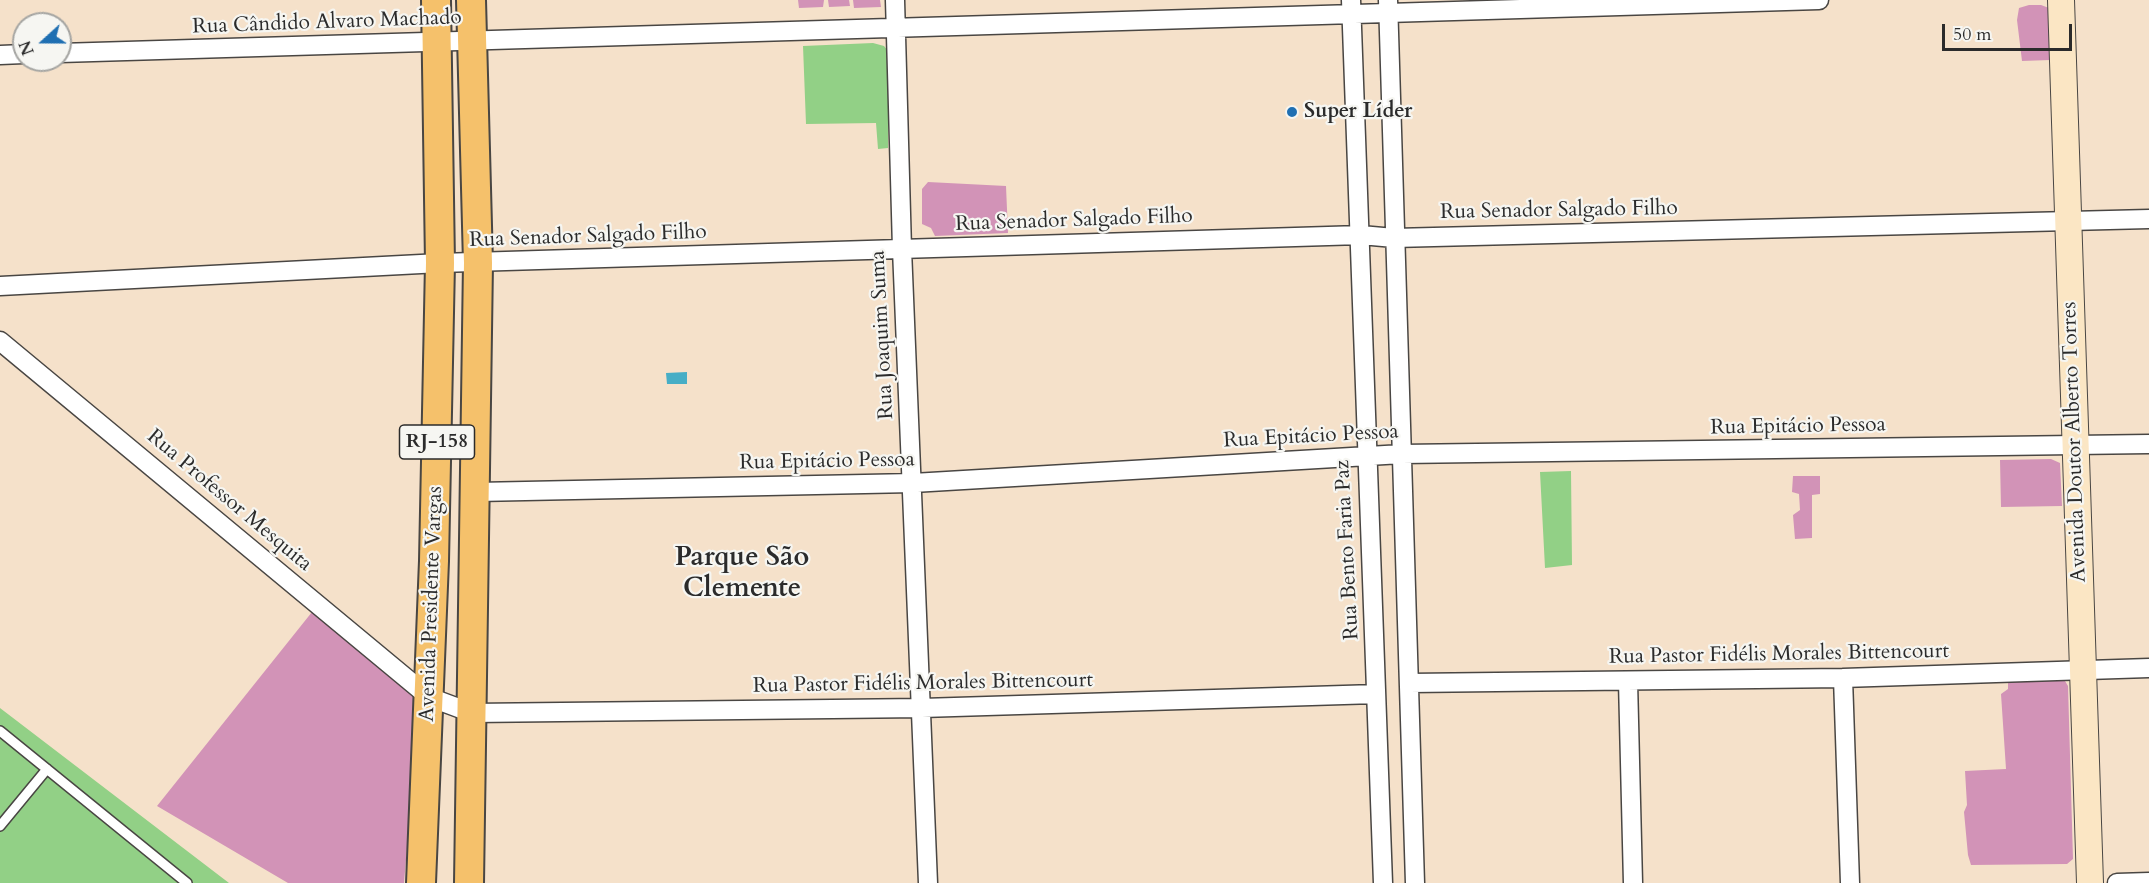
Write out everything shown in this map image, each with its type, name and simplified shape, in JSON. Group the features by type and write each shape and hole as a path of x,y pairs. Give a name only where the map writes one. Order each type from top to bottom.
{"main road":[{"name":"Avenida Presidente Vargas","path":"422,883 440,263 436,0"},
{"name":"Avenida Presidente Vargas","path":"469,883 477,492 478,263 471,0"},
{"name":"Avenida Doutor Alberto Torres","path":"2061,0 2091,883"}],"street":[{"name":"Rua Joaquim Suma","path":"895,0 902,249 928,883"},
{"name":"Rua Cândido Alvaro Machado","path":"72,53 896,26 1351,7 1820,0"},
{"name":"Rua Bento Faria Paz","path":"1351,7 1383,883"},
{"path":"1388,7 1415,883"},
{"name":"Rua Senador Salgado Filho","path":"0,286 440,263 1360,235 1394,237 2149,219"},
{"name":"Rua Professor Mesquita","path":"0,341 429,697 472,713"},
{"name":"Rua Epitácio Pessoa","path":"477,492 913,483 1366,455 2149,444"},
{"name":"Rua Pastor Fidélis Morales Bittencourt","path":"1410,683 1843,678 2149,668"},
{"path":"1843,678 1850,883"},
{"path":"1628,681 1632,883"},
{"name":"Rua Pastor Fidélis Morales Bittencourt","path":"472,713 922,708 1376,694"},
{"path":"2117,883 2149,882"}],"lane":[{"path":"0,730 187,883"},
{"path":"0,826 47,768"}],"green space":[{"path":"873,43 884,46 888,51 888,148 878,149 876,123 806,124 803,46"},
{"path":"1571,471 1572,565 1545,568 1540,472"},
{"path":"0,708 229,883 0,883"}],"water":[{"path":"687,372 687,384 667,384 666,373"}],"building":[{"path":"798,0 824,0 823,7 799,8"},
{"path":"828,0 849,0 850,6 829,7"},
{"path":"853,0 880,0 881,7 854,8"},
{"path":"2029,5 2049,8 2050,60 2022,61 2017,20 2019,8"},
{"path":"928,182 1006,186 1008,233 935,236 931,228 922,224 922,189"},
{"path":"2051,459 2060,463 2062,506 2001,507 2000,460"},
{"path":"1793,476 1820,476 1820,494 1812,495 1812,538 1795,539 1793,515 1800,510 1799,494 1792,492"},
{"path":"312,612 420,696 404,883 288,883 157,806"},
{"path":"2055,678 2065,681 2068,686 2073,859 2067,864 1971,865 1964,812 1967,805 1965,771 2006,769 2001,694 2008,689 2008,680"}],"place":[{"name":"Super Líder","path":"1292,112"}],"district":[{"name":"Parque São Clemente","path":"742,574"}]}
